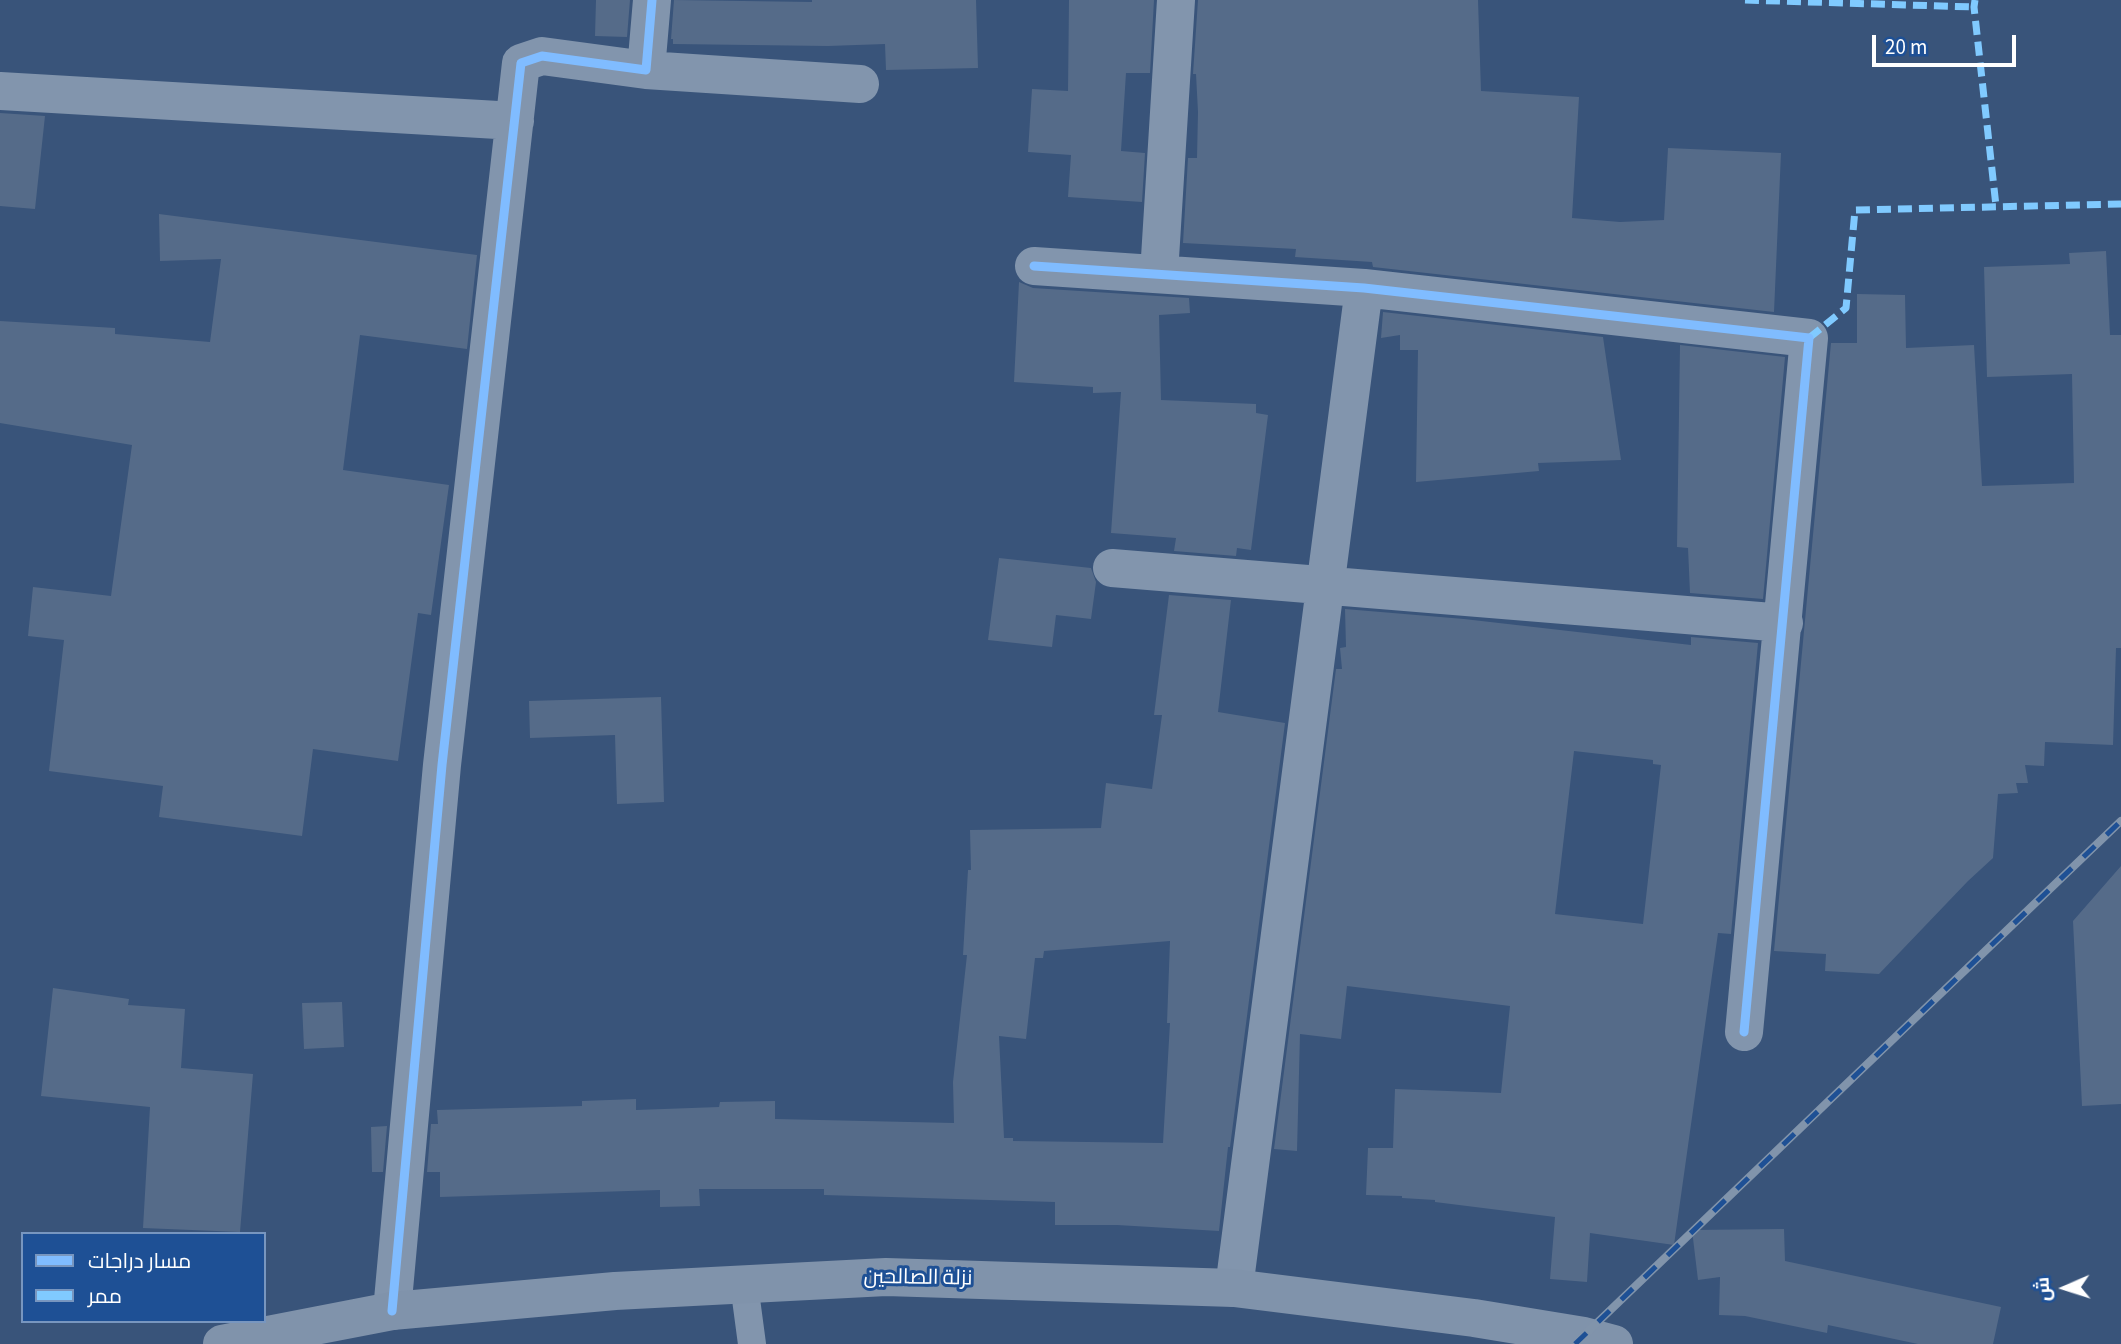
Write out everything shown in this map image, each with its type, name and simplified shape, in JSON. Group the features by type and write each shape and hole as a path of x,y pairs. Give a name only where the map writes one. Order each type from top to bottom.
{"main road":[{"name":"نزلة الصالحين","path":"222,1344 392,1311 615,1291 886,1277 1234,1288 1474,1318 1609,1343"}],"street":[{"path":"646,70 652,0"},
{"path":"1158,274 1175,0"},
{"path":"392,1311 442,765 521,64 530,58 542,56 646,70 859,84"},
{"path":"0,91 515,121"},
{"path":"1034,266 1364,288 1809,338 1744,1032"},
{"path":"1234,1288 1364,288"},
{"path":"1112,568 1784,623"}],"lane":[{"path":"744,1284 752,1344"}],"building":[{"path":"596,0 630,0 627,37 595,36"},
{"path":"674,0 976,0 978,68 886,70 885,44 673,44 671,39"},
{"path":"1069,0 1154,0 1150,73 1126,73 1121,151 1145,153 1142,202 1068,197 1071,155 1028,152 1032,89 1068,91"},
{"path":"1198,0 1478,0 1481,91 1579,97 1572,218 1620,222 1664,220 1668,148 1781,153 1774,312 1373,267 1372,262 1295,257 1296,249 1183,243 1188,158 1197,158 1198,112 1196,74 1193,74"},
{"path":"0,113 45,116 35,209 0,206"},
{"path":"159,214 477,255 467,349 360,335 343,470 449,485 431,615 418,613 398,761 313,749 302,836 159,817 163,786 49,771 64,640 28,636 33,587 111,596 132,445 0,423 0,321 115,328 115,334 210,342 221,259 160,261"},
{"path":"2106,251 2110,335 2121,335 2121,648 2116,648 2113,745 2045,742 2044,766 2025,765 2028,783 2016,783 2018,793 1998,794 1993,858 1879,974 1825,971 1826,954 1774,951 1831,343 1857,343 1857,294 1905,295 1906,348 1974,345 1982,486 2074,483 2072,374 1987,377 1984,267 2070,264 2069,253"},
{"path":"1019,282 1033,288 1189,298 1190,313 1159,315 1161,400 1256,404 1256,413 1268,415 1251,550 1237,548 1236,556 1174,551 1176,538 1111,533 1121,392 1093,393 1093,387 1014,382"},
{"path":"1383,312 1603,337 1621,460 1538,463 1539,471 1416,482 1418,350 1400,350 1400,335 1381,338"},
{"path":"1680,345 1785,357 1763,599 1690,593 1688,548 1677,547"},
{"path":"999,558 1091,568 1096,582 1091,619 1056,615 1052,647 988,640"},
{"path":"1169,595 1231,600 1218,712 1285,723 1219,1231 1117,1225 1055,1225 1055,1202 824,1195 824,1189 699,1189 700,1206 660,1207 660,1190 440,1197 440,1172 427,1172 431,1124 438,1124 437,1110 582,1106 582,1101 636,1099 636,1110 719,1107 720,1102 775,1101 775,1119 954,1123 953,1082 967,955 963,955 968,870 971,870 970,830 1101,828 1106,783 1152,789 1162,715 1154,715","holes":["1170,941 1167,1023 1170,1023 1163,1143 1013,1141 1013,1138 1004,1138 999,1036 1026,1039 1035,958 1043,958 1044,951"]},
{"path":"1345,609 1464,619 1691,645 1691,637 1758,643 1731,934 1718,933 1674,1245 1590,1233 1587,1282 1550,1279 1555,1217 1402,1196 1366,1195 1368,1148 1393,1148 1395,1089 1501,1093 1510,1006 1347,986 1341,1039 1300,1034 1297,1151 1274,1149 1336,669 1342,669 1340,648 1346,647","holes":["1574,751 1653,760 1653,764 1661,765 1643,924 1555,914"]},
{"path":"661,697 664,802 617,804 615,735 530,738 529,701"},
{"path":"2121,866 2121,1104 2082,1106 2073,921"},
{"path":"53,988 129,999 128,1005 185,1009 181,1068 253,1074 240,1232 143,1228 150,1107 41,1096"},
{"path":"342,1002 344,1047 304,1049 302,1003"},
{"path":"387,1126 383,1172 372,1172 371,1127"},
{"path":"1784,1229 1785,1261 2001,1307 1993,1344 1918,1344 1828,1325 1827,1333 1745,1316 1719,1315 1720,1277 1698,1280 1692,1230"}],"railway":[{"path":"1575,1344 2121,821"}],"marked path":[{"path":"1745,0 1974,7"},
{"path":"1975,0 1996,206"},
{"path":"1809,338 1846,308 1855,210 2121,204"}],"cycle path":[{"path":"392,1311 442,765 521,63 542,56 646,70 652,0"},
{"path":"1034,266 1364,288 1809,338 1744,1032"}]}
